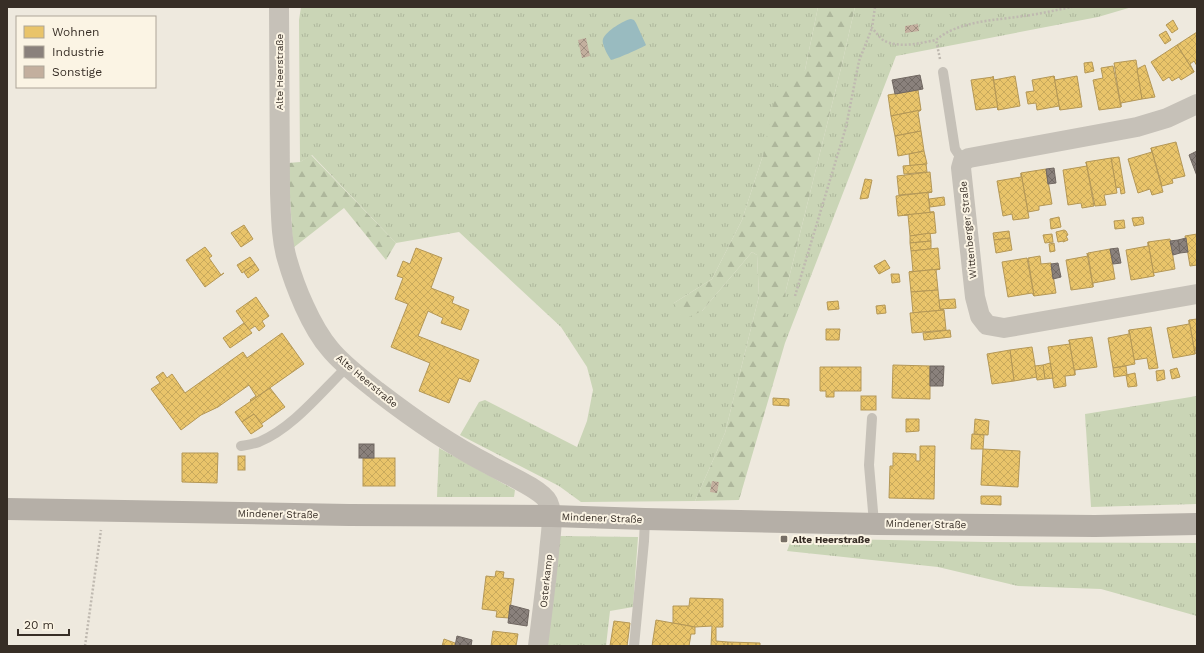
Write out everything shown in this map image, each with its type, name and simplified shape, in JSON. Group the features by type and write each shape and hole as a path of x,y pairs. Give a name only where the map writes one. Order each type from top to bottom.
{"main road":[{"name":"Mindener Straße","path":"7,509 350,515 552,516 874,524 1095,526 1197,524"}],"street":[{"name":"Alte Heerstraße","path":"279,7 280,193 282,224 287,258 299,294 310,319 329,348 390,401 446,440 534,489 548,501 552,516"},
{"path":"964,161 969,158 1137,127 1167,118 1197,104"},
{"name":"Wittenberger Straße","path":"964,161 961,168 975,297 980,316 987,325 1004,328 1197,294"},
{"name":"Osterkamp","path":"538,646 546,586 552,516"}],"lane":[{"path":"943,72 956,149 964,161"},
{"path":"241,446 258,443 289,423 348,366"},
{"path":"872,418 869,465 874,524"},
{"path":"634,646 645,519"}],"path":[{"path":"795,296 846,127 859,61 872,28 875,7"},
{"path":"872,28 883,40 899,44 920,43 936,40 944,32 964,25 1072,7"},
{"path":"936,40 943,72"},
{"path":"85,646 104,510"}],"green space":[{"path":"301,7 818,7 805,70 763,155 742,220 712,279 674,303 702,311 752,252 757,255 759,296 725,433 695,501 581,502 559,486 460,435 479,402 485,400 577,447 587,421 593,390 587,367 561,327 459,232 396,243 312,155 300,162 299,20"},
{"path":"818,7 855,7 785,294 785,343 739,500 695,501 725,433 759,296 757,255 752,252 702,311 682,320 674,303 712,279 742,220 763,155 777,86 805,70"},
{"path":"855,7 1132,7 1098,17 896,56 785,343 785,294"},
{"path":"311,155 396,243 386,260 344,208 293,248 288,163 300,162"},
{"path":"1197,396 1197,504 1091,507 1085,414"},
{"path":"439,448 515,490 514,497 437,497"},
{"path":"559,536 638,537 633,607 610,611 606,646 545,646"},
{"path":"792,538 986,542 1197,543 1197,616 1101,589 1018,586 938,567 787,551"}],"water":[{"path":"631,19 636,23 646,45 611,60 604,46 603,39 616,26"}],"building: Wohnen":[{"path":"1173,20 1178,29 1172,33 1166,25"},
{"path":"1166,31 1171,40 1165,44 1159,35"},
{"path":"1197,32 1197,66 1194,61 1190,64 1194,72 1177,45"},
{"path":"1177,45 1194,72 1181,80 1179,77 1172,81 1169,77 1163,81 1151,62"},
{"path":"1136,60 1142,99 1121,103 1121,107 1114,63"},
{"path":"1092,62 1094,71 1085,73 1084,63"},
{"path":"1145,65 1155,97 1142,99 1137,69"},
{"path":"1113,66 1121,107 1099,110 1093,80 1103,78 1101,68"},
{"path":"993,76 994,80 1015,76 1020,106 998,110"},
{"path":"1054,76 1060,110 1059,106 1037,110 1036,103 1028,104 1026,92 1034,91 1032,80"},
{"path":"1054,76 1055,80 1077,76 1082,107 1060,110"},
{"path":"993,77 998,110 997,107 976,110 971,80"},
{"path":"918,90 921,110 891,116 888,95"},
{"path":"921,110 918,112 921,131 895,136 891,116"},
{"path":"921,131 924,151 898,156 895,136"},
{"path":"1176,142 1185,176 1172,179 1173,183 1162,186 1151,148"},
{"path":"1151,148 1163,192 1152,195 1150,189 1138,193 1128,159 1152,152"},
{"path":"924,151 927,164 910,166 909,154"},
{"path":"1119,157 1125,193 1121,194 1120,187 1116,188 1111,158"},
{"path":"1111,158 1117,193 1104,195 1106,205 1095,206 1086,162"},
{"path":"926,164 927,172 904,174 903,166"},
{"path":"1087,166 1094,206 1082,208 1081,203 1068,205 1063,170"},
{"path":"1046,169 1052,204 1039,206 1039,210 1028,212 1021,173"},
{"path":"930,172 932,192 899,195 897,176"},
{"path":"1021,173 1029,218 1013,220 1012,214 1003,216 997,181 1021,177"},
{"path":"865,179 872,180 868,198 860,199"},
{"path":"932,192 928,193 930,212 934,212 898,216 896,196"},
{"path":"944,197 945,205 930,207 929,199"},
{"path":"934,212 936,233 910,236 908,215 904,215"},
{"path":"1059,217 1061,227 1051,229 1050,219"},
{"path":"1143,217 1144,224 1134,226 1132,218"},
{"path":"1124,220 1125,228 1115,229 1114,221"},
{"path":"244,225 253,239 241,247 231,233"},
{"path":"1064,230 1068,235 1066,236 1068,240 1058,242 1056,232"},
{"path":"1009,231 1010,238 994,240 993,233"},
{"path":"930,233 931,241 910,243 910,236"},
{"path":"1052,234 1053,242 1045,243 1043,235"},
{"path":"1197,234 1197,265 1190,266 1185,236"},
{"path":"1010,238 1012,250 996,253 994,240"},
{"path":"1170,239 1175,269 1153,273 1148,242"},
{"path":"931,241 931,249 911,251 910,243"},
{"path":"1148,242 1154,276 1131,280 1126,250 1148,246"},
{"path":"1054,243 1055,251 1050,252 1049,244"},
{"path":"205,247 212,256 209,258 221,275 224,273 205,287 186,260"},
{"path":"416,248 442,258 431,288 454,297 452,303 469,310 461,330 441,323 443,318 428,311 418,336 479,360 470,382 459,378 449,403 419,391 430,363 391,347 408,304 395,299 403,278 397,276 403,261 410,264"},
{"path":"938,248 940,269 909,272 913,271 911,251"},
{"path":"1110,249 1115,279 1093,283 1093,287 1088,253"},
{"path":"1040,256 1041,264 1051,263 1056,293 1034,296 1028,258"},
{"path":"1088,256 1093,287 1071,290 1066,260"},
{"path":"250,257 255,264 242,273 237,265"},
{"path":"1027,258 1034,296 1032,293 1008,297 1002,262"},
{"path":"885,260 890,268 879,274 874,266"},
{"path":"255,264 259,270 248,278 244,272"},
{"path":"940,269 936,270 938,290 911,292 909,272"},
{"path":"891,274 899,274 900,282 892,283"},
{"path":"938,290 940,309 944,310 913,313 911,292"},
{"path":"256,297 269,316 262,321 265,326 259,331 255,326 249,330 236,311"},
{"path":"955,299 956,308 940,309 939,300"},
{"path":"838,301 839,309 828,310 827,302"},
{"path":"885,305 886,313 877,314 876,306"},
{"path":"944,310 946,330 912,333 910,313"},
{"path":"1197,319 1197,350 1195,350 1195,354 1189,320"},
{"path":"1189,320 1195,354 1173,358 1167,328 1189,324"},
{"path":"244,323 252,333 230,348 223,338"},
{"path":"1151,327 1158,368 1149,369 1147,358 1134,360 1129,330"},
{"path":"826,329 840,329 839,340 826,340"},
{"path":"950,330 951,337 924,340 923,333"},
{"path":"1129,330 1135,364 1113,368 1108,338 1129,334"},
{"path":"282,333 304,364 251,401 250,400 256,396 249,385 218,407 201,415 181,430 151,389 160,383 156,377 163,372 167,378 172,374 185,393 243,352 247,358"},
{"path":"1092,337 1097,367 1075,370 1075,375 1069,340"},
{"path":"1070,344 1075,375 1065,376 1066,386 1054,388 1048,347"},
{"path":"1032,347 1037,377 1014,381 1010,350"},
{"path":"1010,350 1014,381 992,384 987,354"},
{"path":"1050,363 1053,378 1045,379 1043,365"},
{"path":"893,365 930,366 930,399 892,398"},
{"path":"1043,365 1045,379 1037,380 1035,366"},
{"path":"1126,366 1127,375 1114,377 1113,368"},
{"path":"820,367 861,367 861,391 834,391 834,397 826,397 826,391 820,391"},
{"path":"1177,368 1180,377 1172,379 1170,370"},
{"path":"1164,370 1165,379 1157,381 1156,371"},
{"path":"1135,373 1137,386 1128,387 1126,375"},
{"path":"270,388 285,407 261,424 254,414 242,422 235,412"},
{"path":"861,396 876,396 876,410 861,410"},
{"path":"773,398 789,399 789,406 773,405"},
{"path":"254,414 263,426 251,434 242,422"},
{"path":"906,419 919,419 919,431 906,432"},
{"path":"975,419 989,421 988,435 974,434"},
{"path":"972,434 984,435 983,449 971,449"},
{"path":"920,446 935,446 934,499 889,498 890,466 893,466 893,453 916,454 916,461 920,461"},
{"path":"983,449 1020,451 1018,487 981,485"},
{"path":"182,453 218,453 217,483 182,482"},
{"path":"238,456 245,456 245,470 238,470"},
{"path":"363,458 395,458 395,486 363,486"},
{"path":"981,496 1001,496 1001,505 981,504"},
{"path":"496,571 504,572 503,578 514,579 509,618 496,617 497,611 482,609 486,576 495,577"},
{"path":"690,598 723,599 723,627 716,627 716,641 728,642 728,646 711,646 712,626 695,627 673,623 673,606 689,606"},
{"path":"656,620 695,627 695,634 691,634 689,646 652,646"},
{"path":"614,621 630,623 627,646 610,646"},
{"path":"493,631 518,634 516,646 491,646"},
{"path":"444,639 455,643 455,646 442,646"},
{"path":"728,642 760,643 760,646 728,646"}],"building: Industrie":[{"path":"920,75 923,89 895,94 892,80"},
{"path":"1197,151 1197,176 1189,155"},
{"path":"1054,168 1056,183 1048,184 1046,169"},
{"path":"1186,238 1188,252 1180,253 1178,240"},
{"path":"1178,240 1180,253 1173,255 1170,241"},
{"path":"1118,248 1121,263 1113,264 1110,249"},
{"path":"1058,263 1061,277 1053,279 1051,264"},
{"path":"930,366 944,366 943,386 930,386"},
{"path":"359,444 374,444 374,458 359,458"},
{"path":"510,605 529,610 527,626 508,623"},
{"path":"457,636 472,640 471,646 455,646"}],"building: Sonstige":[{"path":"918,24 919,31 905,33 905,26"},
{"path":"586,38 590,56 582,58 578,40"},
{"path":"712,481 719,482 717,493 710,492"}],"place":[{"name":"Alte Heerstraße","path":"784,539"}]}
